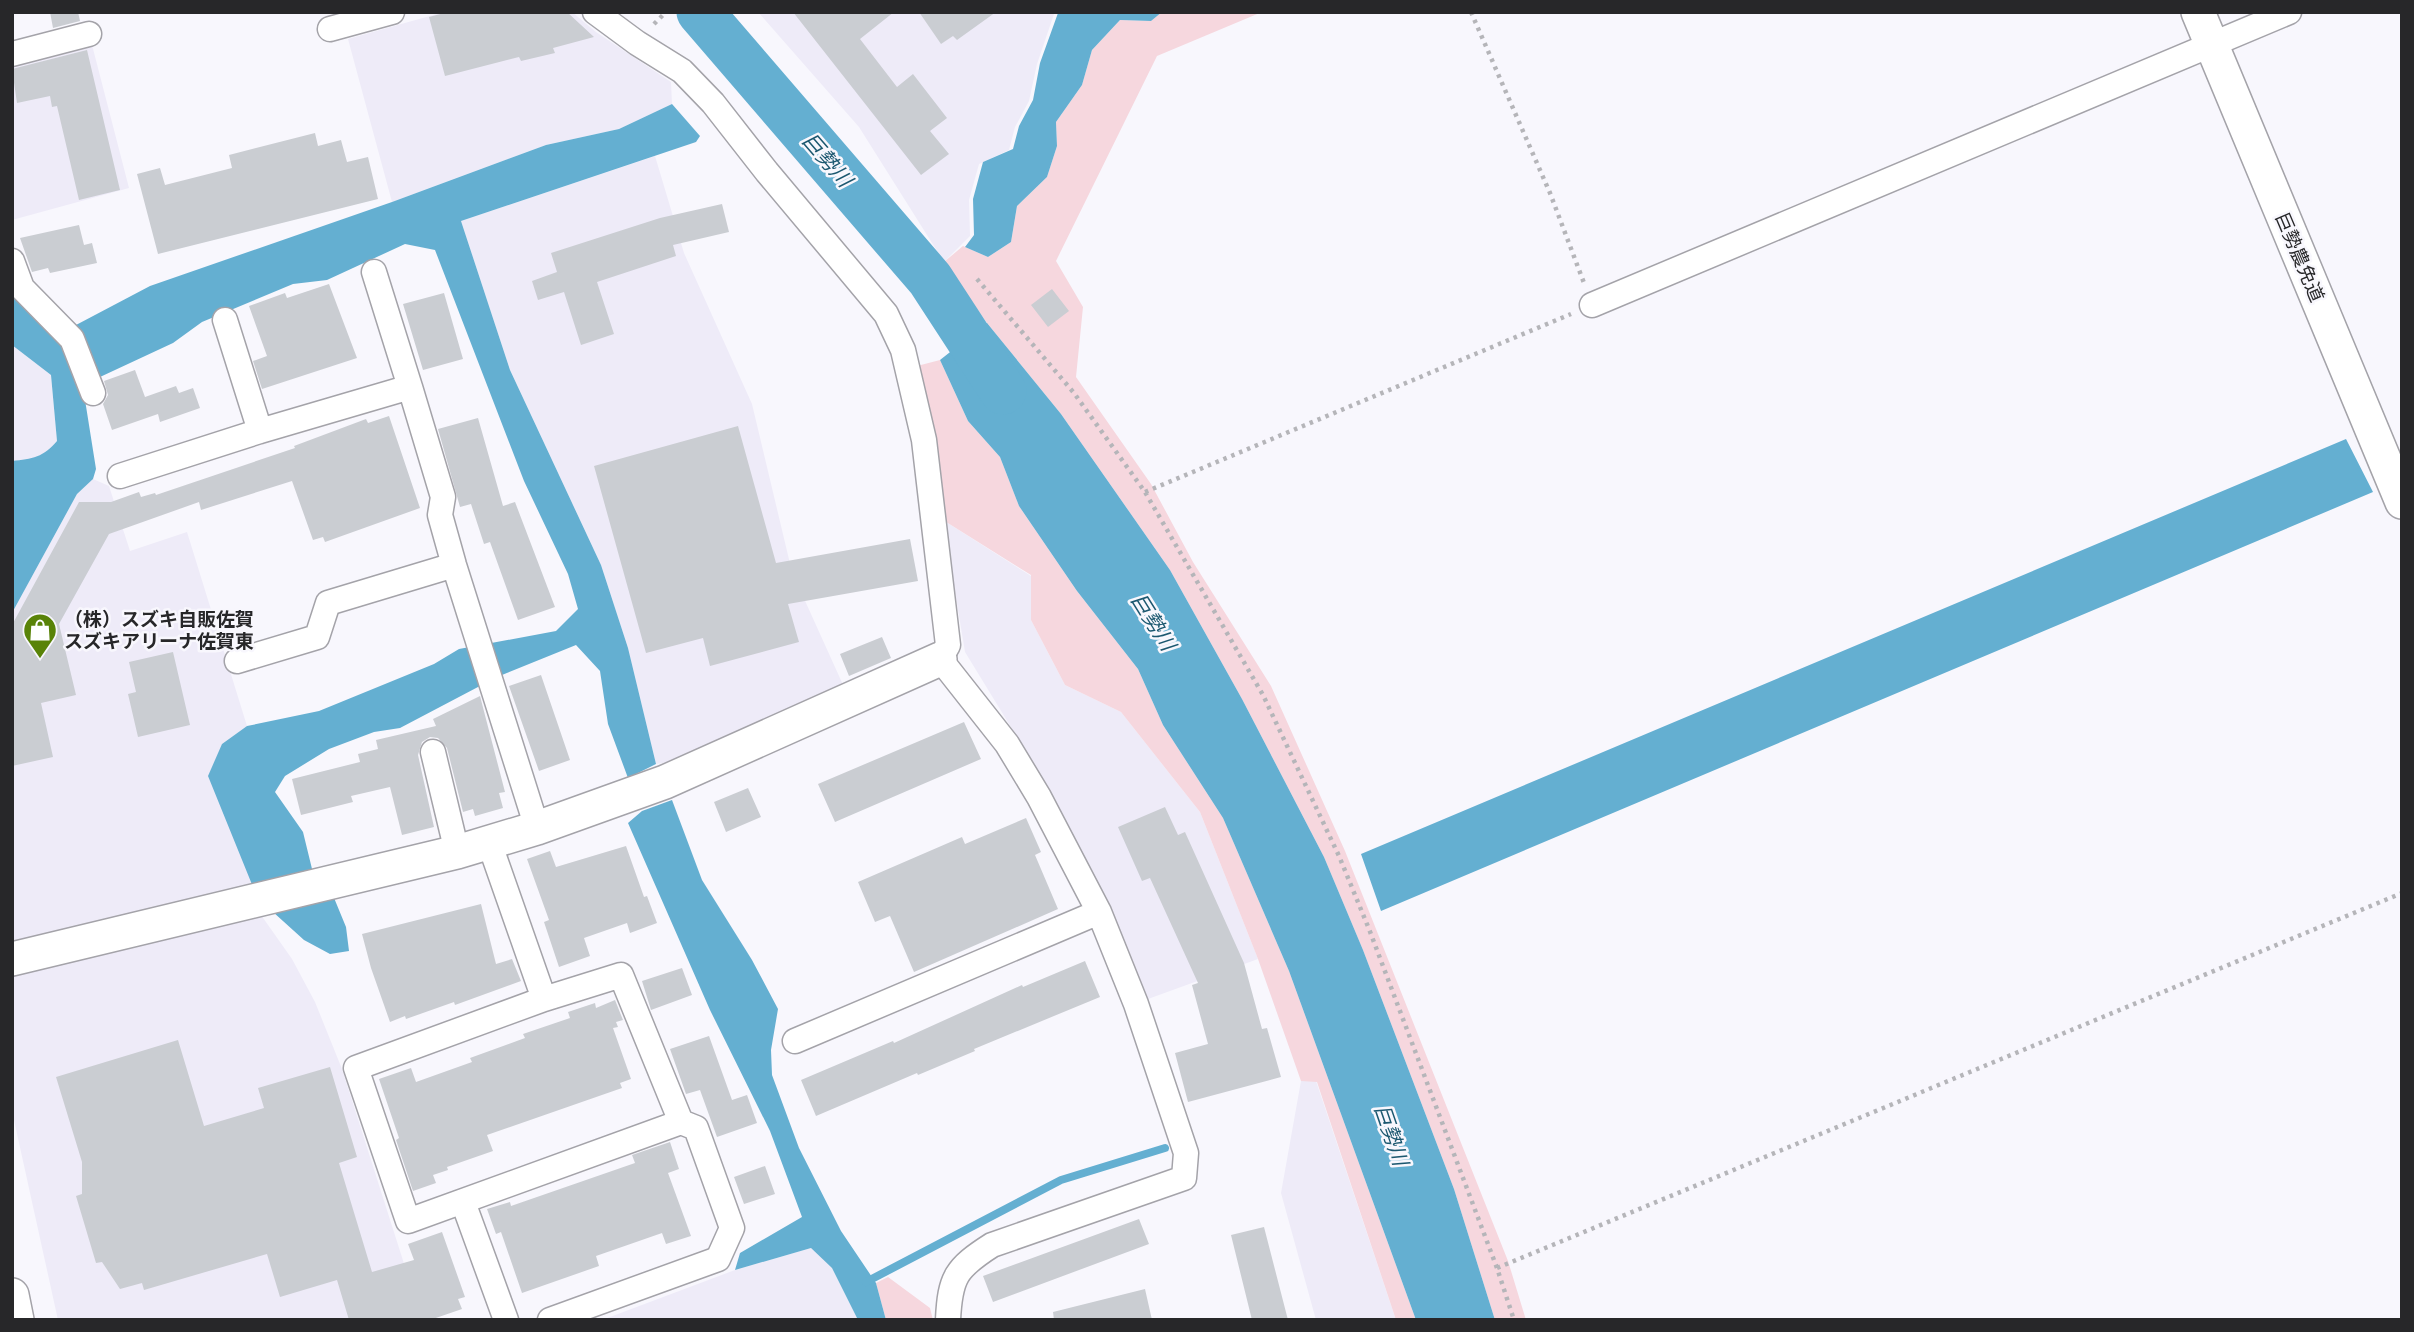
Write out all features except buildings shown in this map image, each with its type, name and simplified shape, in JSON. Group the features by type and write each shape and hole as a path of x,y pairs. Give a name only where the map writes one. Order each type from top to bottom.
{"street":[{"path":"330,29 392,12"},
{"path":"12,960 457,852 537,828 666,782 940,659 948,645 924,440 903,350 886,314 713,103 682,71 595,12"},
{"name":"巨勢農免道","path":"2198,12 2402,502"},
{"path":"1592,305 2289,12"},
{"path":"12,54 89,34"},
{"path":"12,261 22,288 72,339 93,393"},
{"path":"373,272 443,497 440,515 454,565 537,828"},
{"path":"225,320 260,431"},
{"path":"120,475 410,387"},
{"path":"237,661 317,636 328,603 454,565"},
{"path":"940,659 1007,744 1039,797 1098,912 1136,1004 1186,1153 1184,1178 992,1245 967,1262 950,1286 948,1320"},
{"path":"433,752 457,852"},
{"path":"489,842 544,999"},
{"path":"795,1041 1098,912"},
{"path":"550,1320 718,1259 732,1228 696,1128 681,1122 408,1221 356,1068 544,999 621,975 681,1122"},
{"path":"463,1202 506,1320"},
{"path":"12,1295 17,1320"}],"path":[{"path":"1145,492 1592,305 1550,193 1471,12"},
{"path":"977,279 1074,393 1145,492 1263,695 1339,856 1497,1268 1514,1320"},
{"path":"1497,1268 2402,893"}],"shaded area":[{"path":"444,12 572,12 596,32 671,82 672,104 619,129 546,145 392,202 348,39"},
{"path":"758,12 1058,12 1054,14 1037,64 1029,101 1015,127 1009,150 979,164 969,200 970,236 944,262 859,127"},
{"path":"1162,12 1262,12 1157,56 1056,261 1083,307 1076,377 1151,484 1193,562 1271,686 1345,851 1508,1261 1526,1320 1495,1320 1454,1189 1363,950 1324,857 1242,699 1170,570 1061,414 987,323 944,262 963,246 988,257 1011,242 1017,206 1047,177 1057,146 1056,122 1082,85 1092,50 1120,20 1151,21"},
{"path":"91,41 129,188 12,220 12,60"},
{"path":"655,156 684,253 752,404 792,572 844,687 681,760 656,764 628,648 601,565 510,370 461,221"},
{"path":"12,345 51,375 57,441 50,451 38,458 12,461"},
{"path":"940,360 968,421 1000,457 1019,506 1077,591 1138,669 1163,725 1223,818 1289,971 1416,1320 1396,1320 1317,1082 1301,1081 1258,959 1200,812 1121,712 1065,685 1031,620 1031,575 943,520 917,366"},
{"path":"93,479 109,486 130,551 187,532 247,726 222,744 253,887 12,943 12,613 77,494"},
{"path":"943,520 1031,576 1031,620 1065,685 1121,712 1200,812 1258,959 1148,999 1108,905 1017,737 965,652"},
{"path":"261,915 292,959 315,1002 342,1069 422,1320 58,1320 12,1111 12,977"},
{"path":"1301,1081 1316,1081 1396,1320 1316,1320 1281,1193"},
{"path":"811,1248 832,1268 858,1320 602,1320 735,1270"},
{"path":"888,1277 930,1308 933,1320 886,1320 876,1283"}],"water":[{"path":"1162,12 1151,21 1120,20 1092,50 1082,85 1056,122 1057,146 1047,177 1017,206 1011,242 988,257 965,247 974,235 973,199 983,162 1013,149 1019,126 1033,100 1040,63 1058,13"},
{"path":"672,104 700,136 696,142 461,221 510,370 601,565 628,648 656,764 628,778 608,724 600,671 576,645 497,677 400,728 374,732 329,749 285,776 275,792 303,832 313,873 332,893 346,927 349,951 330,954 304,940 273,912 253,887 208,776 222,744 247,726 319,711 434,664 459,649 556,631 578,609 568,574 524,481 435,250 405,244 327,280 293,284 202,322 173,343 100,377 76,325 150,286 546,145 619,129"},
{"path":"12,285 66,346 82,381 96,469 93,479 77,494 12,613 12,461 37,456 57,441 51,375 12,345"},
{"path":"987,323 1061,414 1170,570 1242,699 1324,857 1363,950 1454,1189 1495,1320 1416,1320 1289,971 1223,818 1163,725 1138,669 1077,591 1019,506 1000,457 968,421 940,360"},
{"path":"2346,439 2373,492 1381,911 1361,854"},
{"path":"672,800 702,880 752,960 778,1009 771,1050 772,1075 799,1148 841,1231 876,1283 886,1320 858,1320 832,1268 811,1248 735,1270 740,1253 802,1217 770,1131 710,1010 628,823 642,811"}],"waterway":[{"name":"巨勢川","path":"700,12 930,279 1003,391"},
{"path":"866,1282 1061,1180 1165,1148"}],"place":[{"name":"（株）スズキ自販佐賀 スズキアリーナ佐賀東","path":"40,660"}]}
